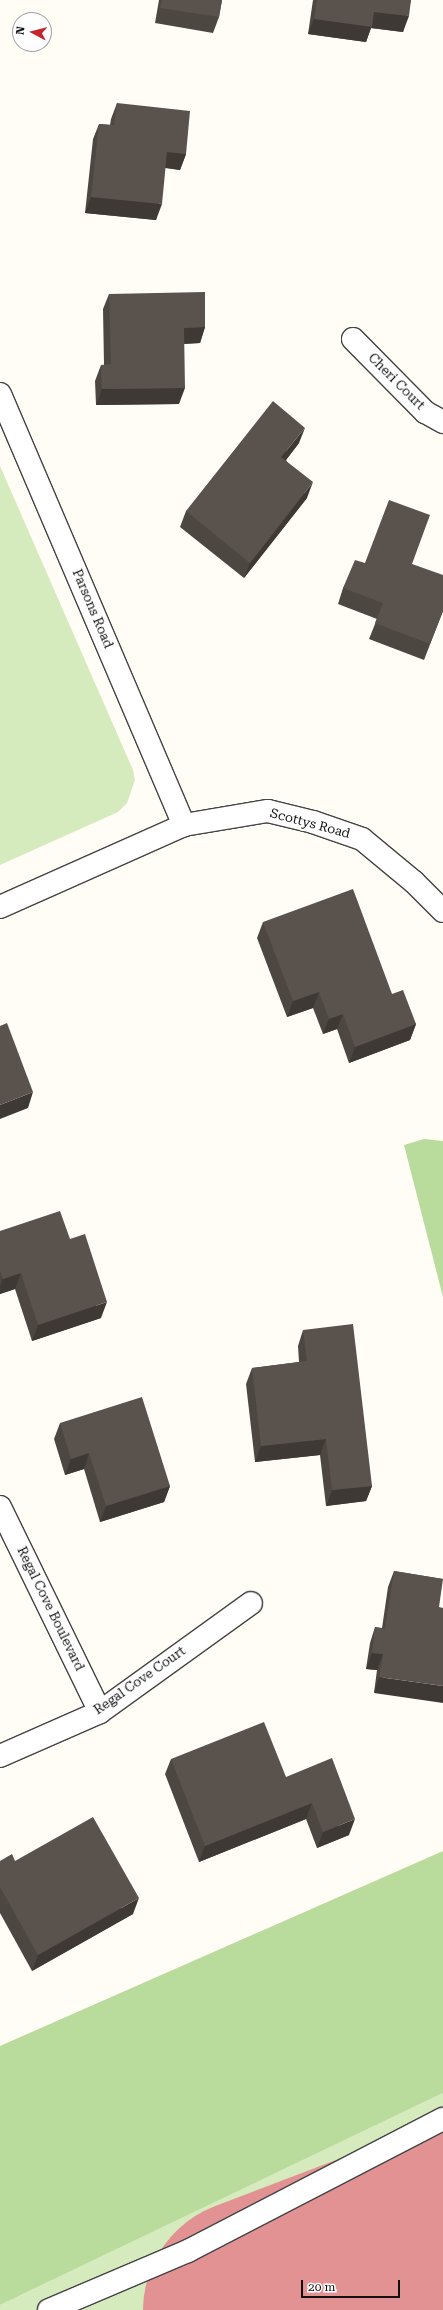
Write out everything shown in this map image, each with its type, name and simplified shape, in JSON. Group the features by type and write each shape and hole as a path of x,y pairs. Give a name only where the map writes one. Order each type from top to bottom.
{"street":[{"name":"Cheri Court","path":"353,339 425,412 443,422"},
{"name":"Parsons Road","path":"0,394 184,825"},
{"name":"Scottys Road","path":"0,907 184,825 268,811 313,822 362,839 414,882 443,911"},
{"name":"Regal Cove Boulevard","path":"0,1507 100,1712"},
{"name":"Regal Cove Court","path":"0,1756 100,1712 251,1603"},
{"path":"49,2310 188,2251 443,2119"}],"green space":[{"path":"0,466 133,770 135,780 127,803 118,812 0,865"},
{"path":"424,1139 443,1141 443,1297 404,1145"},
{"path":"443,1851 443,2093 0,2305 0,2046"},
{"path":"443,2093 443,2310 0,2310 0,2305"}],"building":[{"path":"162,0 222,0 219,17 160,8"},
{"path":"317,0 411,0 409,16 374,12 372,27 314,19"},
{"path":"117,103 190,111 186,154 167,152 162,204 91,197 99,124 114,125"},
{"path":"205,292 205,327 184,328 185,388 102,389 101,365 111,364 109,294"},
{"path":"273,401 305,428 281,457 313,482 250,563 186,511"},
{"path":"389,500 430,515 412,564 443,575 443,611 430,644 375,623 383,603 343,588 355,560 365,563"},
{"path":"353,889 392,994 403,990 416,1024 355,1047 343,1014 329,1019 319,992 293,1001 263,922"},
{"path":"7,1023 33,1092 0,1105 0,1026"},
{"path":"60,1211 70,1239 85,1234 107,1302 38,1325 21,1273 3,1279 0,1271 0,1231"},
{"path":"353,1324 372,1486 332,1490 326,1439 261,1446 252,1368 307,1361 303,1330"},
{"path":"142,1397 170,1486 106,1506 89,1453 71,1459 60,1423"},
{"path":"394,1571 443,1579 439,1607 443,1608 443,1686 379,1677 383,1654 372,1653 375,1627 385,1629"},
{"path":"264,1722 286,1777 332,1758 355,1819 323,1832 312,1803 205,1846 171,1759"},
{"path":"93,1817 139,1898 38,1955 0,1887 0,1861 12,1854 15,1861"}],"runway":[{"path":"254,2310 443,2238"}]}
